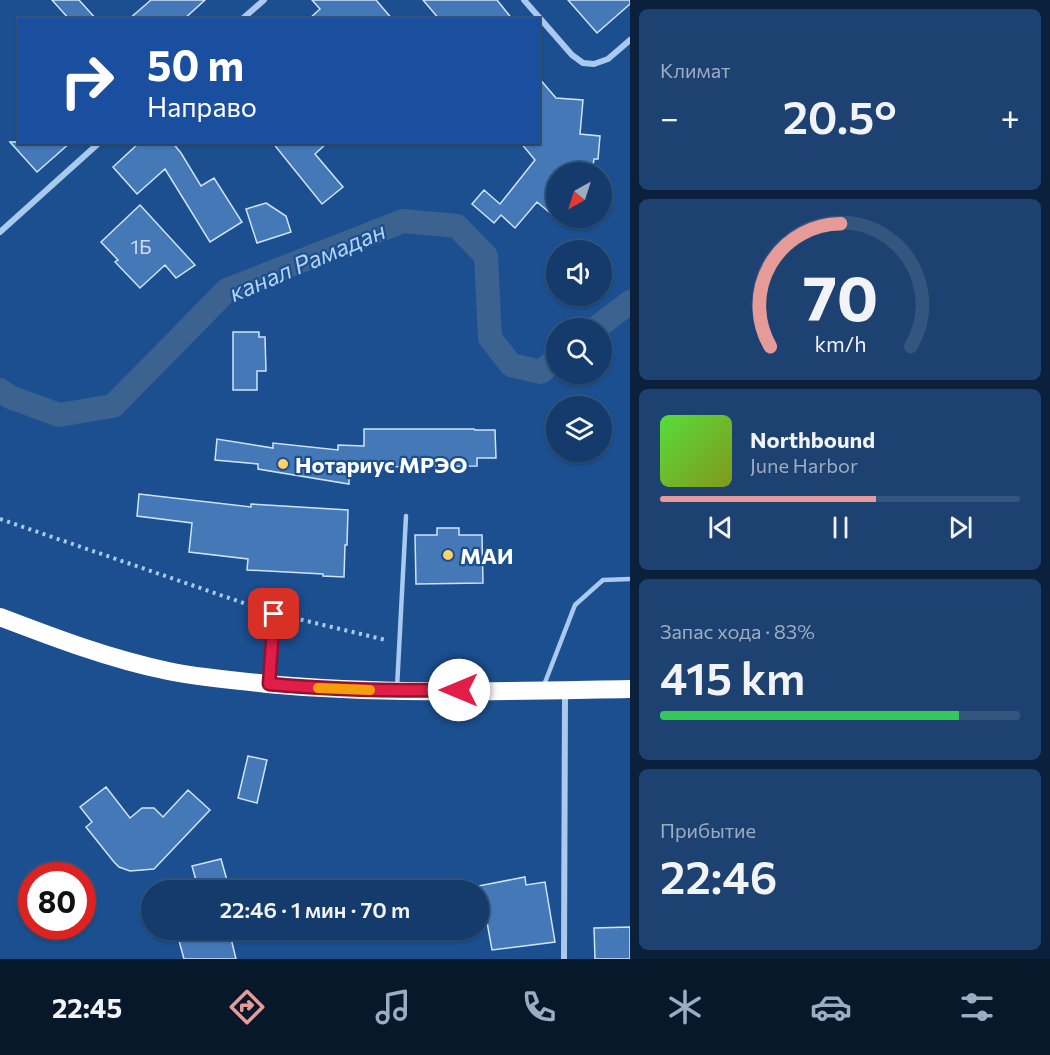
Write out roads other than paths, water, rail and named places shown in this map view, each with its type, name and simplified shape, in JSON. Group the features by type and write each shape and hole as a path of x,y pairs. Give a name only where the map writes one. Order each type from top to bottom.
{"highway":[{"path":"0,617 82,648 168,671 231,680 310,688 397,691 630,689"}],"street":[{"path":"243,18 264,0"},
{"path":"524,0 540,18"},
{"path":"540,18 572,55 583,63 594,64 608,59 630,40"},
{"path":"0,232 98,144"},
{"path":"564,959 565,690"}],"lane":[{"path":"397,691 406,516"},
{"path":"542,690 575,604 603,580 630,579"},
{"path":"269,684 274,614"}],"waterway":[{"name":"канал Рамадан","path":"0,390 10,397 59,415 113,406 227,290 403,221 457,226 486,256 490,338 511,365 541,372 546,368"},
{"name":"канал Рамадан","path":"609,318 630,302"}],"place":[{"name":"Нотариус МРЭО","path":"283,464"},
{"name":"МАИ","path":"448,555"}]}
